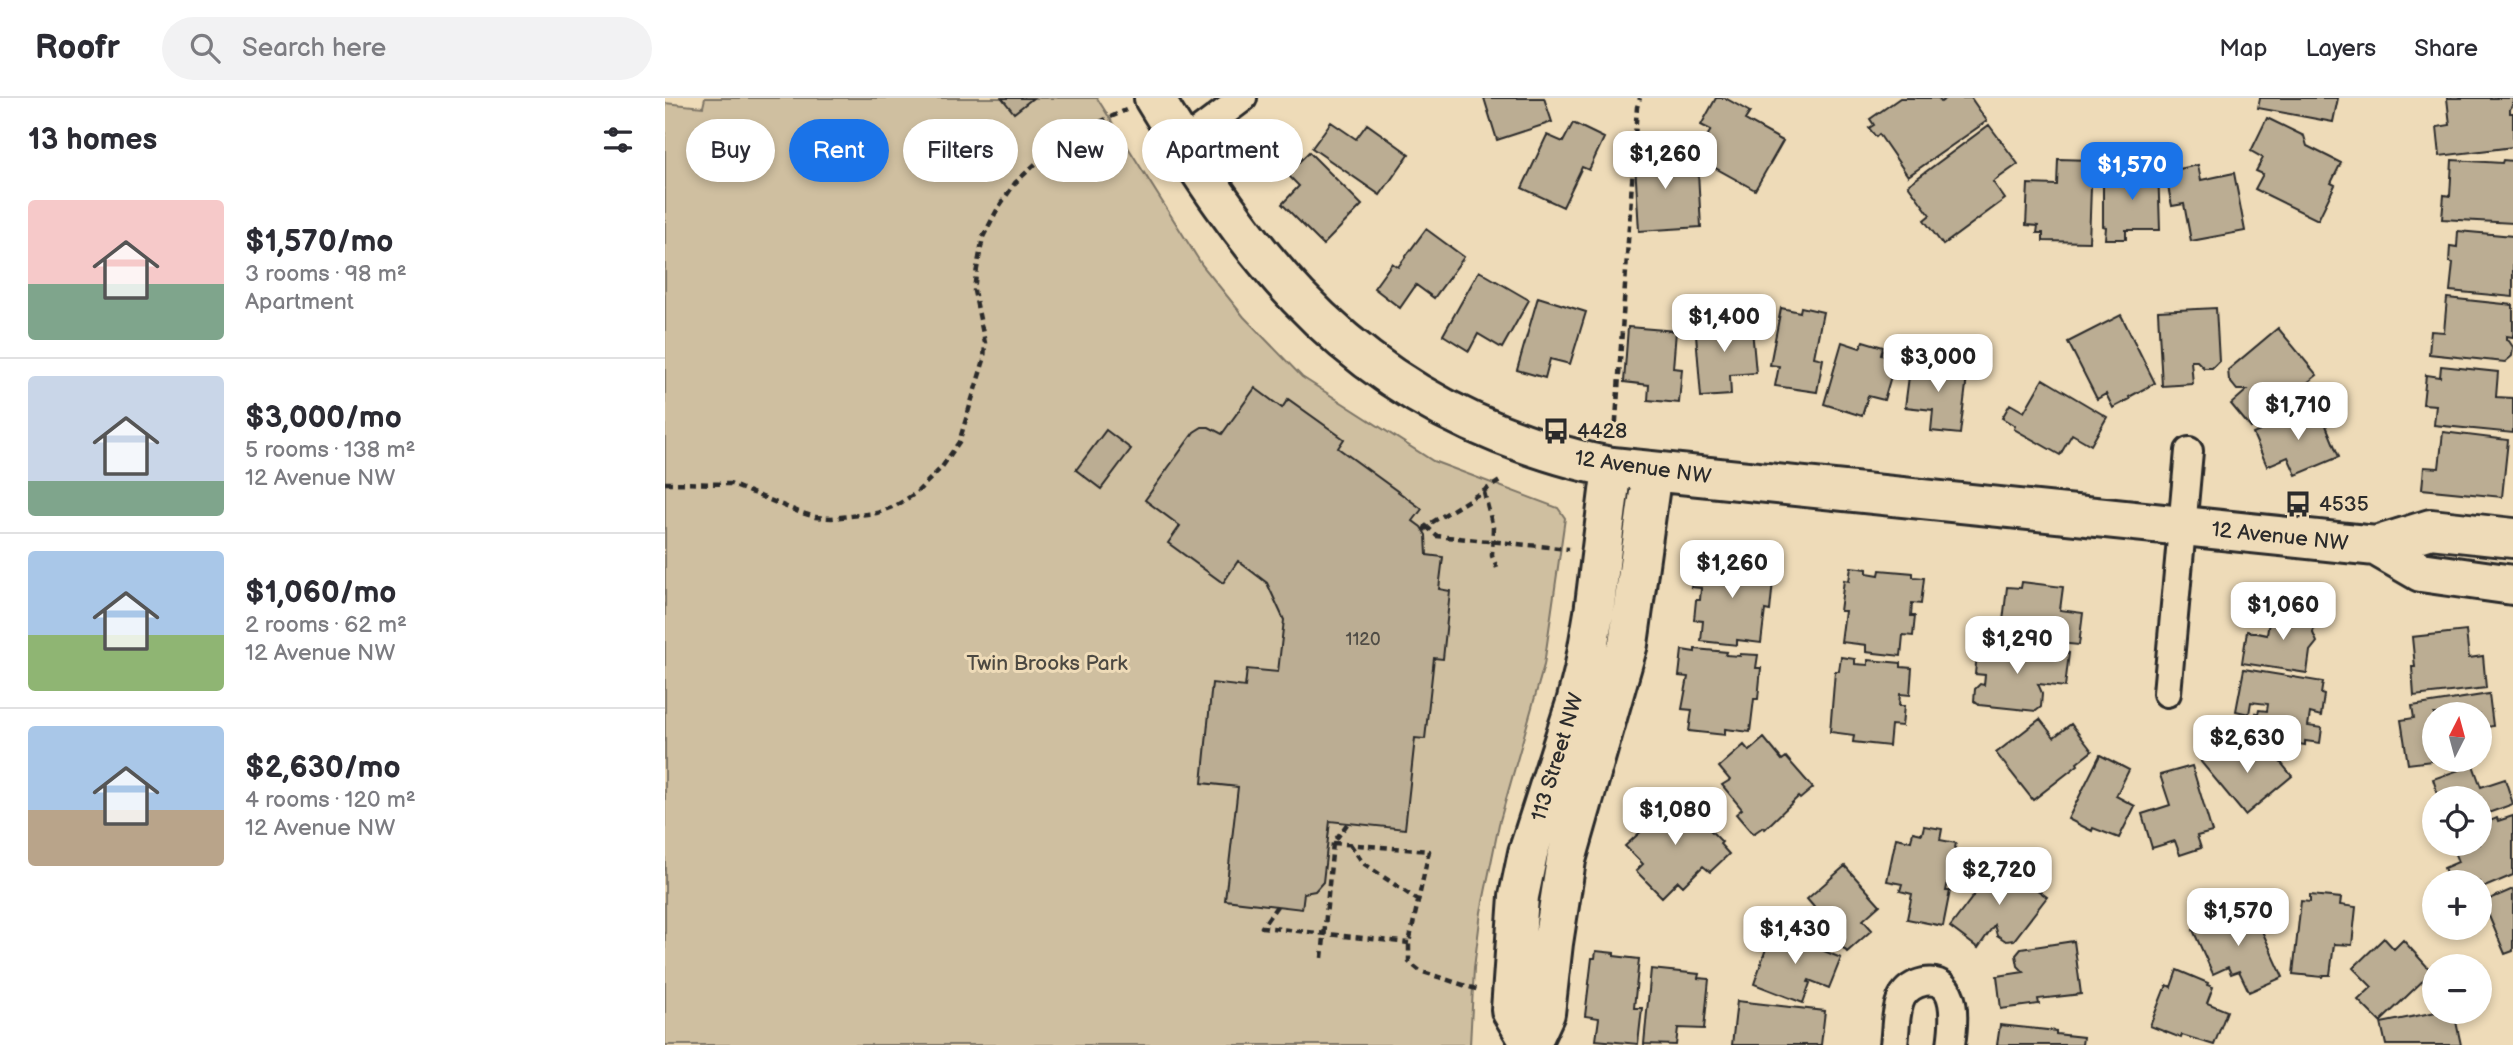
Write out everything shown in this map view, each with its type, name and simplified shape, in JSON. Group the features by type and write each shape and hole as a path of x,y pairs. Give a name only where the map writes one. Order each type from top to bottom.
{"street":[{"path":"1215,119 1243,98"},
{"name":"12 Avenue NW","path":"1142,103 1158,119"},
{"name":"12 Avenue NW","path":"1208,182 1249,242 1311,314 1377,367 1424,398 1485,428 1563,456 1613,452 1652,471 2376,546 2431,529 2513,538"},
{"name":"12 Avenue NW","path":"2167,693 2189,451"},
{"name":"113 Street NW","path":"1530,1043 1511,1010 1519,896 1528,853 1584,671 1594,613 1613,452"},
{"name":"113 Street NW","path":"1530,1043 1545,1013 1566,860 1628,644 1652,471"},
{"name":"12 Avenue NW","path":"2376,546 2421,572 2513,585"},
{"path":"1894,1045 1901,999 1907,989 1927,981 1945,988 1952,999 1954,1011 1951,1045"}],"path":[{"path":"1613,452 1637,107 1640,98"},
{"path":"665,483 730,484 814,517 832,518 877,513 916,493 937,473 959,442 984,360 985,343 974,291 983,237 998,208 1015,183 1044,156 1102,121 1142,103"},
{"path":"1500,481 1425,528 1437,536 1570,549"},
{"path":"1484,492 1491,514 1492,556 1497,568"},
{"path":"1322,958 1333,843 1348,823"},
{"path":"1333,843 1429,851 1409,943 1409,962 1420,971 1479,990"},
{"path":"1350,844 1363,863 1419,901"},
{"path":"1277,906 1262,927 1409,943"}],"green space":[{"name":"Twin Brooks Park","path":"705,98 1097,98 1110,119 1032,119 1032,182 1128,182 1128,147 1142,170 1142,182 1150,182 1202,265 1244,317 1302,377 1433,461 1558,508 1565,518 1544,665 1499,824 1481,912 1474,968 1470,1045 665,1045 665,103 703,107"}],"building":[{"path":"1002,98 1033,98 1014,113"},
{"path":"1484,98 1544,98 1552,122 1497,140"},
{"path":"1716,98 1725,98 1750,112 1745,120 1783,141 1755,190 1701,160 1709,144 1704,141 1711,130 1701,125"},
{"path":"1900,98 1938,98 1941,102 1947,98 1971,98 1987,121 1908,176 1879,134 1876,137 1869,128 1874,125 1870,119"},
{"path":"2260,98 2338,98 2333,122 2258,108"},
{"path":"2447,98 2513,98 2510,113 2513,113 2513,147 2440,156 2437,127 2450,125"},
{"path":"2267,118 2304,136 2307,146 2341,163 2331,183 2335,185 2318,220 2255,189 2263,174 2256,171 2263,158 2251,151"},
{"path":"1331,122 1356,139 1367,124 1409,154 1380,195 1312,148"},
{"path":"1573,123 1604,138 1589,170 1582,167 1563,207 1522,188 1547,135 1563,142"},
{"path":"1989,125 2018,164 1993,182 2005,199 1943,245 1924,220 1930,215 1908,185"},
{"path":"1669,144 1671,174 1681,166 1689,165 1698,172 1701,227 1639,231 1634,146"},
{"path":"1309,152 1362,205 1323,245 1282,204 1299,186 1295,182 1303,182 1303,158"},
{"path":"2058,159 2092,160 2089,242 2043,241 2043,233 2037,233 2038,226 2026,225 2028,184 2057,185"},
{"path":"2452,160 2502,163 2503,160 2513,161 2513,223 2442,219 2444,195 2450,196"},
{"path":"2198,165 2201,180 2234,173 2245,231 2191,241 2184,204 2172,206 2165,172"},
{"path":"2125,166 2158,166 2160,230 2126,230 2126,239 2105,239 2103,178 2125,178"},
{"path":"1426,229 1464,257 1434,298 1416,285 1400,308 1374,288 1392,263 1398,267"},
{"path":"2458,231 2513,236 2513,297 2450,291 2453,263 2449,262 2450,246 2457,247"},
{"path":"1479,271 1529,300 1502,348 1478,334 1469,351 1443,335"},
{"path":"1538,297 1586,312 1570,364 1550,359 1545,378 1517,370"},
{"path":"2447,298 2513,305 2513,337 2506,336 2506,340 2513,347 2512,356 2505,362 2429,354 2431,331 2444,332"},
{"path":"1801,307 1823,312 1814,357 1823,359 1817,392 1775,386 1779,366 1770,365 1781,308 1800,312"},
{"path":"2216,308 2219,361 2212,368 2204,368 2197,361 2191,361 2193,384 2162,386 2158,311"},
{"path":"2121,315 2155,383 2113,408 2106,394 2097,399 2068,342"},
{"path":"1751,318 1756,373 1730,375 1731,395 1701,397 1695,322"},
{"path":"1628,327 1676,331 1673,368 1682,369 1679,403 1648,400 1649,385 1624,382"},
{"path":"2278,328 2317,375 2251,428 2231,404 2247,390 2237,390 2229,380 2228,370"},
{"path":"1863,341 1883,347 1881,355 1896,359 1884,400 1868,396 1862,416 1824,404 1842,342 1860,348"},
{"path":"1911,361 1968,368 1960,434 1931,431 1933,410 1905,407"},
{"path":"2441,366 2498,372 2496,397 2513,398 2513,433 2434,425 2436,405 2423,404 2426,375 2440,377"},
{"path":"2043,379 2107,417 2091,445 2072,434 2060,455 2014,429 2015,426 2002,418 2010,404 2024,412"},
{"path":"1255,388 1282,408 1288,399 1344,439 1338,448 1422,509 1413,521 1426,535 1427,555 1443,557 1439,589 1450,591 1443,659 1434,658 1425,739 1415,738 1405,829 1330,821 1323,882 1315,891 1304,893 1302,909 1225,900 1238,787 1202,783 1212,683 1245,687 1247,669 1278,672 1284,620 1267,583 1238,561 1223,583 1168,543 1180,526 1145,500 1194,432 1202,427 1209,427 1222,434"},
{"path":"2318,406 2339,457 2296,475 2288,457 2267,466 2253,434"},
{"path":"1106,430 1131,449 1101,489 1076,470"},
{"path":"2443,432 2508,440 2502,497 2422,489 2424,467 2439,468"},
{"path":"1708,559 1771,566 1770,581 1773,581 1770,611 1765,610 1761,643 1737,640 1737,645 1701,641 1703,621 1694,620 1696,600 1700,600 1701,588 1691,587 1694,562 1707,563"},
{"path":"1851,567 1867,569 1867,573 1879,575 1880,570 1913,573 1913,577 1924,578 1921,604 1912,603 1911,616 1915,616 1913,636 1903,635 1901,656 1866,652 1866,645 1841,642 1845,611 1840,611 1844,580 1849,581"},
{"path":"2022,582 2063,587 2060,610 2083,613 2079,645 2001,638 2007,587 2021,588"},
{"path":"2271,608 2316,615 2313,633 2317,642 2310,651 2307,673 2242,663 2247,631 2267,635"},
{"path":"2466,631 2469,658 2483,656 2486,688 2414,696 2412,637"},
{"path":"1978,643 2069,653 2065,687 2038,684 2042,693 2041,707 2036,711 1979,705 1974,701 1975,689 1980,684 1984,685 1985,675 1975,674"},
{"path":"1695,649 1727,652 1726,655 1758,655 1756,668 1761,668 1758,699 1754,699 1750,732 1725,729 1725,735 1689,731 1692,710 1682,709 1688,677 1679,676 1682,650 1695,652"},
{"path":"1841,657 1855,659 1855,664 1868,665 1868,660 1901,663 1901,667 1912,668 1910,695 1900,694 1899,706 1904,706 1902,726 1891,725 1889,746 1853,742 1854,735 1830,732 1835,671 1839,671"},
{"path":"2244,669 2323,682 2321,716 2310,713 2308,726 2322,728 2320,743 2305,741 2305,745 2253,733 2256,713 2258,714 2259,710 2267,711 2268,704 2251,702 2249,714 2236,711"},
{"path":"2489,694 2490,702 2438,702"},
{"path":"2422,704 2422,762 2408,764 2401,720 2414,718 2412,706"},
{"path":"2040,719 2054,737 2071,724 2092,751 2033,800 1996,753"},
{"path":"1764,738 1782,760 1786,757 1813,788 1800,799 1798,797 1765,829 1763,827 1753,834 1736,814 1742,809 1722,785 1730,780 1719,767 1744,745 1749,751"},
{"path":"2226,742 2241,760 2264,742 2292,776 2245,815 2201,762"},
{"path":"2100,755 2129,770 2116,796 2135,806 2119,838 2093,828 2092,831 2068,819"},
{"path":"2192,766 2212,832 2197,836 2201,848 2180,855 2175,841 2152,848 2142,814 2170,805 2160,775"},
{"path":"2453,772 2476,772 2481,786 2435,786 2433,779"},
{"path":"2505,779 2513,804 2492,812 2492,786 2484,786"},
{"path":"1678,797 1722,842 1720,844 1729,854 1710,872 1703,866 1683,886 1678,881 1662,897 1636,871 1643,864 1625,846 1646,827 1642,824 1664,802 1669,806"},
{"path":"2513,816 2513,875 2492,884 2492,870 2445,870 2444,868 2458,862 2456,856 2492,856 2492,820 2497,818 2498,821"},
{"path":"1924,826 1942,829 1940,840 1956,843 1946,891 1950,891 1943,926 1907,919 1912,894 1900,891 1902,884 1887,881 1896,838 1911,841 1913,832 1922,834"},
{"path":"1999,862 2019,877 2026,876 2033,881 2036,889 2047,897 2014,940 2006,941 1997,935 1994,925 1978,948 1950,927"},
{"path":"1845,866 1880,905 1863,920 1872,930 1847,952 1807,899"},
{"path":"2513,889 2513,951 2505,954 2492,923 2492,898"},
{"path":"2310,895 2341,898 2340,905 2356,907 2352,945 2334,944 2330,975 2322,977 2293,974 2301,901 2310,902"},
{"path":"2246,906 2253,922 2257,920 2283,977 2249,992 2239,971 2231,974 2228,967 2213,974 2193,930 2205,924 2211,913 2220,912 2226,915"},
{"path":"1773,928 1841,958 1829,988 1809,980 1803,1003 1754,984"},
{"path":"2384,938 2394,949 2403,940 2422,961 2422,982 2380,1022 2358,1000 2372,987 2353,968"},
{"path":"2074,941 2081,994 2038,999 2039,1004 2001,1009 1997,976 2024,972 2018,966 2016,955 2021,949"},
{"path":"1596,951 1639,959 1634,1008 1642,1008 1638,1044 1596,1040 1599,1018 1585,1016 1592,958 1595,958"},
{"path":"1651,969 1699,974 1698,978 1709,979 1704,1029 1678,1028 1676,1045 1644,1044"},
{"path":"2177,970 2213,987 2207,1003 2227,1011 2214,1045 2182,1035 2181,1038 2150,1026 2164,990 2167,985 2171,987"},
{"path":"1737,1001 1825,1011 1821,1045 1732,1045"},
{"path":"2422,1015 2422,1024 2457,1024 2461,1045 2386,1045 2381,1023"},
{"path":"2000,1025 2083,1037 2082,1045 1997,1045"}],"place":[{"name":"4428","path":"1556,431"},
{"name":"4535","path":"2298,504"}]}
